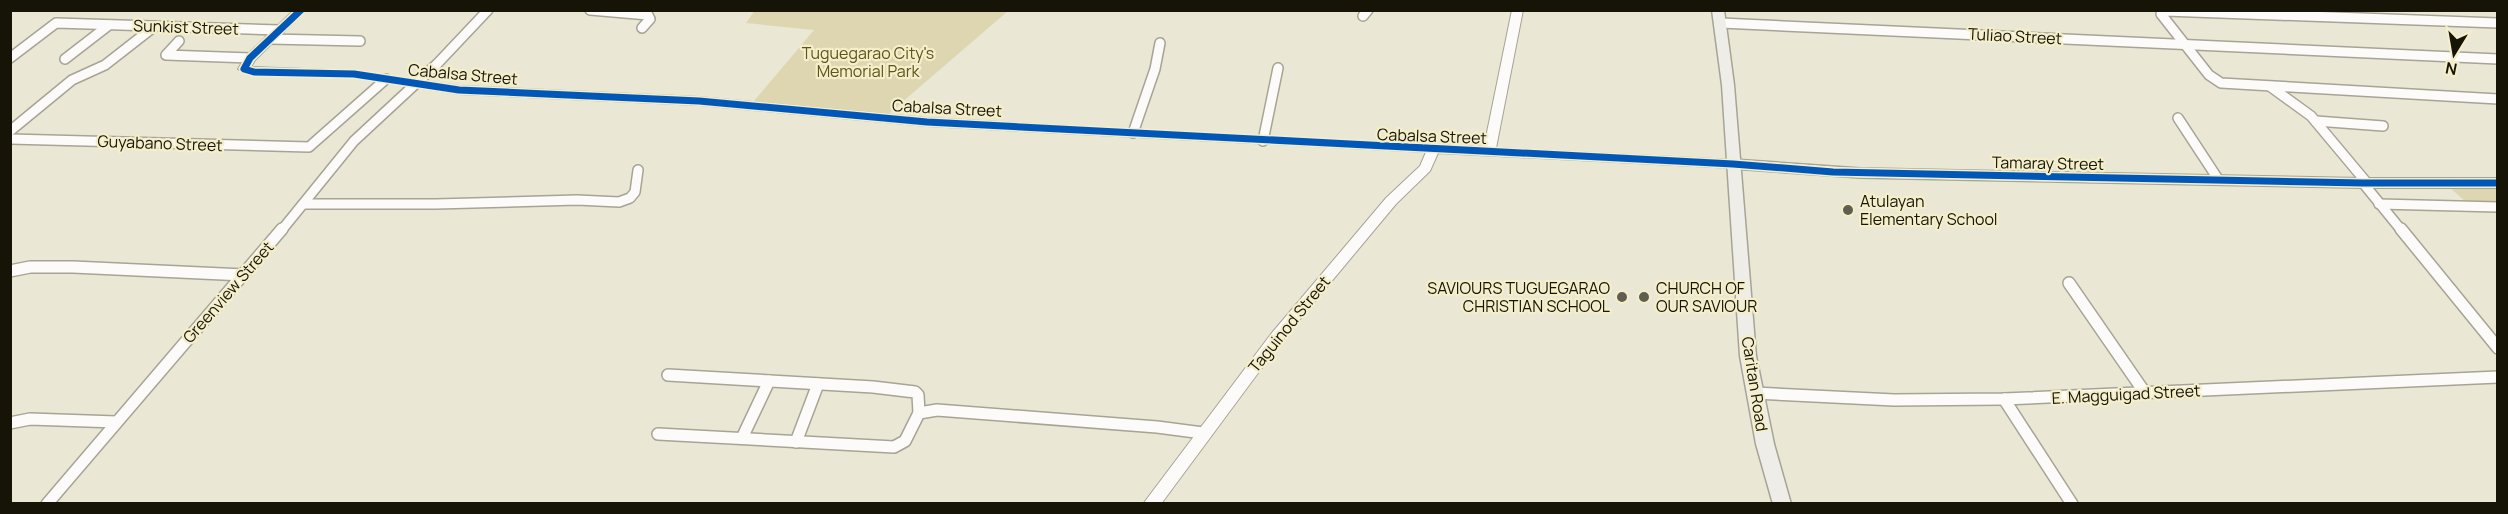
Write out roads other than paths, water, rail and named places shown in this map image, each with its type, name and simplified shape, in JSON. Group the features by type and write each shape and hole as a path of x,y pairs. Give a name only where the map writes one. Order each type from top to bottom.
{"main road":[{"name":"Caritan Road","path":"1719,17 1748,356 1765,444 1782,504"}],"street":[{"path":"179,41 166,54 250,58 301,10"},
{"name":"Greenview Street","path":"47,504 244,275 358,136 414,85 488,10"},
{"path":"590,10 648,15 650,19 642,28"},
{"path":"1489,151 1518,10"},
{"path":"2498,23 2193,11 2165,11 2161,14 2209,75 2221,83 2498,99"},
{"name":"Tuliao Street","path":"1719,17 2184,45 2498,59"},
{"name":"Sunkist Street","path":"10,58 56,23 279,30"},
{"path":"65,59 109,25"},
{"path":"10,130 72,80 105,64 155,26"},
{"path":"270,39 360,41"},
{"path":"1133,133 1155,69 1160,43"},
{"name":"Cabalsa Street","path":"250,58 244,65 247,71 334,73 414,85 489,92 699,101 927,122 1733,164"},
{"path":"1263,141 1278,68"},
{"name":"Guyabano Street","path":"10,139 309,147 386,79"},
{"path":"2271,87 2316,121 2366,183 2379,204 2498,348"},
{"path":"2178,118 2218,179"},
{"path":"2316,121 2383,126"},
{"name":"Taguinod Street","path":"1151,504 1276,338 1391,201 1426,168 1433,150"},
{"name":"Tamaray Street","path":"1733,164 1860,173 2366,183 2498,183"},
{"path":"304,204 326,207 568,200 619,202 635,192 638,170"},
{"path":"2379,204 2498,207"},
{"path":"10,271 30,267 73,267 244,275"},
{"path":"2069,283 2145,393"},
{"path":"658,434 898,446 905,441 919,413 917,393 873,387 668,375"},
{"name":"E. Magguigad Street","path":"1755,393 1894,400 2004,399 2498,377"},
{"path":"742,438 769,381"},
{"path":"796,442 818,384"},
{"path":"2004,399 2072,504"},
{"path":"919,413 937,410 1157,427 1203,433"},
{"path":"10,423 30,419 116,422"}],"place":[{"name":"Atulayan Elementary School","path":"1848,210"},
{"name":"SAVIOURS TUGUEGARAO CHRISTIAN SCHOOL","path":"1622,297"},
{"name":"CHURCH OF OUR SAVIOUR","path":"1644,297"}],"park label":[{"name":"Tuguegarao City's Memorial Park","path":"868,62"}]}
